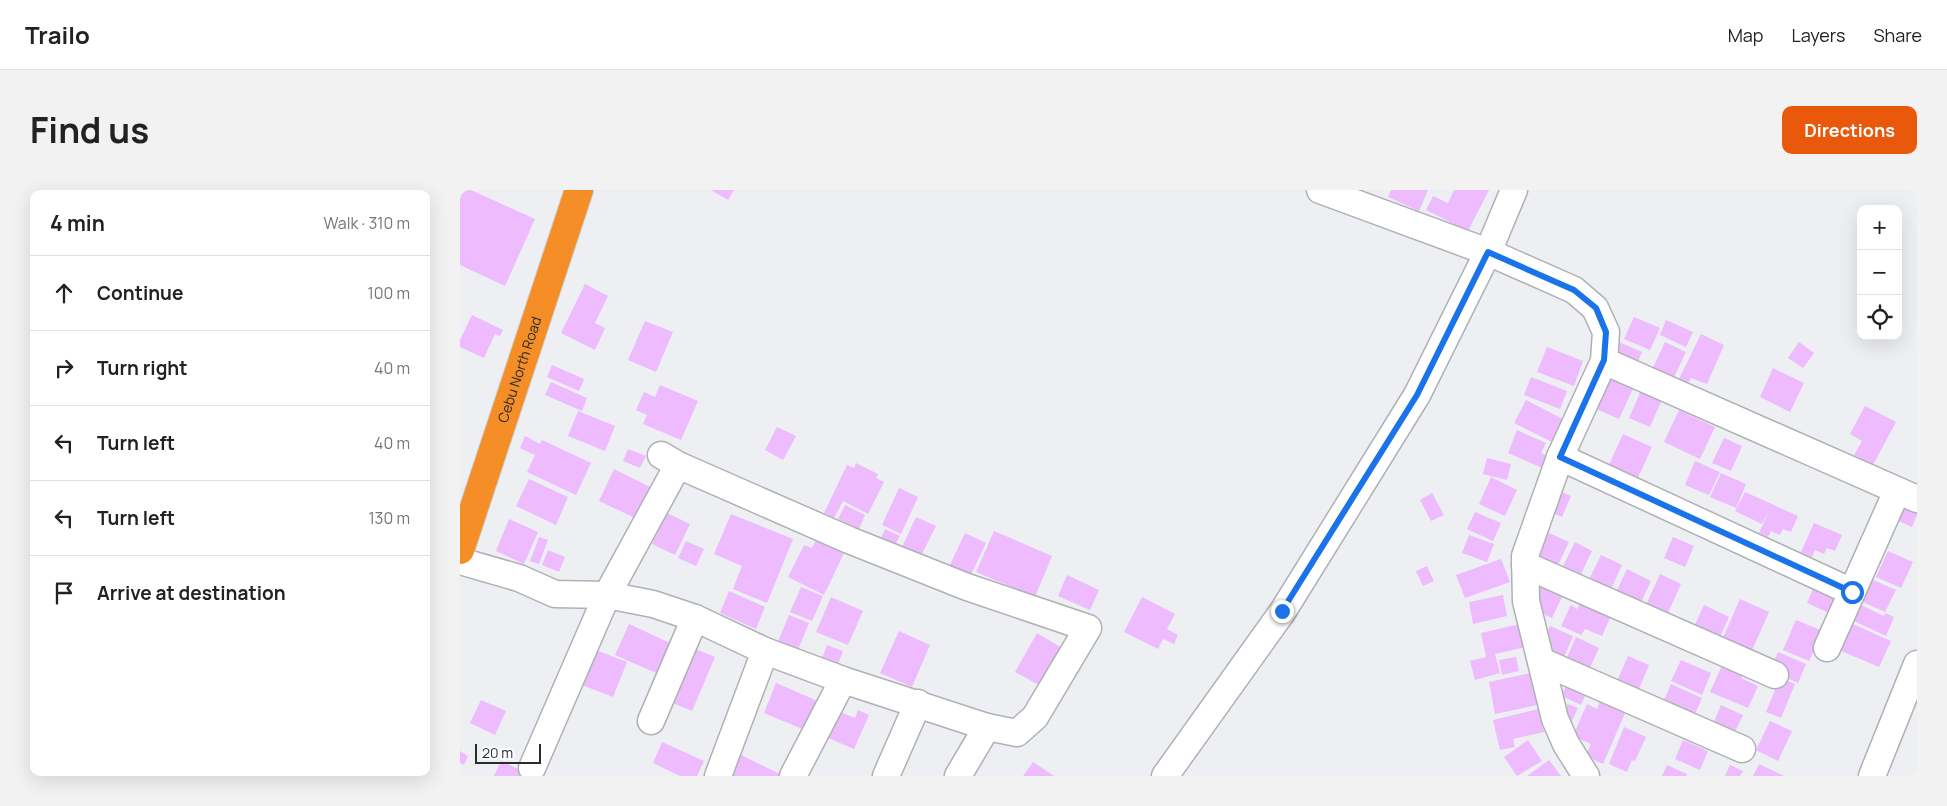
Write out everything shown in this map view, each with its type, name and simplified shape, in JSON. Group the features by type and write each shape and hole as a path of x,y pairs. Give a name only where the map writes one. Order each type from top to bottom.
{"highway":[{"name":"Cebu North Road","path":"462,537 579,190"}],"street":[{"path":"1320,190 1488,252 1574,290 1596,308 1606,332 1604,360 1560,457 1529,540 1525,565 1526,601 1555,719 1566,744 1586,776"},
{"path":"1166,776 1282,611 1417,395 1488,252 1514,190"},
{"path":"1604,360 1907,495 1852,592 1827,648"},
{"path":"1560,457 1852,592"},
{"path":"460,561 519,578 555,594 607,595 654,604 695,618 765,651 843,680 987,727 1017,733 1035,718 1088,628 967,587 876,551 670,460 607,595 532,768"},
{"path":"1525,565 1775,675"},
{"path":"651,721 695,618"},
{"path":"718,776 765,651"},
{"path":"1540,661 1742,749"},
{"path":"1872,776 1917,664"},
{"path":"793,776 843,680"},
{"path":"886,776 918,703"},
{"path":"958,776 987,727"}],"building":[{"path":"460,190 471,190 535,219 505,286 460,265"},
{"path":"711,190 734,190 728,200"},
{"path":"1391,190 1428,190 1419,211 1388,197"},
{"path":"1454,190 1489,190 1468,231 1426,210 1433,196 1448,203"},
{"path":"585,284 608,296 595,323 605,328 595,350 561,333"},
{"path":"472,315 503,330 500,336 495,334 484,358 460,347 460,340"},
{"path":"1634,317 1660,328 1650,350 1624,339"},
{"path":"1666,320 1693,332 1686,347 1660,335"},
{"path":"645,321 673,332 656,372 628,360"},
{"path":"1701,334 1724,345 1707,384 1691,378 1688,383 1679,379"},
{"path":"1612,339 1642,352 1636,366 1606,353"},
{"path":"1665,342 1686,352 1674,377 1653,368"},
{"path":"1799,342 1814,353 1803,368 1788,358"},
{"path":"1547,347 1583,361 1574,386 1537,372"},
{"path":"552,365 584,379 579,391 547,377"},
{"path":"1612,367 1638,378 1619,419 1594,408"},
{"path":"1773,368 1804,383 1790,412 1760,397"},
{"path":"1531,377 1567,391 1560,409 1524,395"},
{"path":"551,382 587,398 582,411 545,395"},
{"path":"660,385 698,401 681,440 643,424 647,415 636,410 644,392 655,397"},
{"path":"1643,386 1664,395 1650,427 1629,418"},
{"path":"1526,400 1565,420 1554,443 1514,423"},
{"path":"1865,406 1896,422 1873,465 1854,455 1862,441 1850,434"},
{"path":"1679,410 1715,427 1700,459 1664,442"},
{"path":"578,411 615,426 605,451 568,436"},
{"path":"777,427 796,436 783,460 765,450"},
{"path":"1517,430 1546,443 1541,453 1551,458 1547,470 1508,453"},
{"path":"1623,434 1652,447 1636,482 1607,469"},
{"path":"525,436 540,444 542,440 591,463 576,495 527,472 535,455 520,448"},
{"path":"1724,438 1742,446 1731,471 1712,463"},
{"path":"628,449 646,456 640,468 623,461"},
{"path":"1487,458 1511,464 1507,480 1483,474"},
{"path":"1695,461 1720,472 1709,495 1685,485"},
{"path":"856,463 878,474 876,478 884,482 868,514 843,501 834,518 824,513 847,465 854,468"},
{"path":"614,469 650,487 635,518 599,501"},
{"path":"1721,473 1746,484 1736,508 1710,497"},
{"path":"1491,477 1517,490 1505,516 1479,504"},
{"path":"529,479 568,497 556,525 516,506"},
{"path":"1551,487 1571,496 1562,517 1542,508"},
{"path":"899,488 918,497 901,534 882,525"},
{"path":"1745,492 1798,516 1791,532 1783,529 1780,535 1771,531 1768,537 1759,533 1769,511 1762,524 1735,511"},
{"path":"1432,493 1444,515 1431,521 1420,500"},
{"path":"1901,501 1917,508 1917,515 1912,527 1894,519"},
{"path":"845,505 865,515 859,529 838,519"},
{"path":"1475,512 1501,523 1493,541 1467,529"},
{"path":"667,513 690,524 675,555 652,544"},
{"path":"731,514 793,539 767,603 733,589 742,566 714,554"},
{"path":"916,517 936,526 921,556 902,547"},
{"path":"509,519 538,532 524,564 496,551"},
{"path":"1814,523 1842,535 1835,551 1827,548 1824,554 1815,550 1812,557 1801,552"},
{"path":"885,529 900,536 895,545 881,538"},
{"path":"994,531 1052,556 1035,597 976,572"},
{"path":"1547,532 1569,542 1558,565 1537,555"},
{"path":"965,533 986,543 970,577 949,567"},
{"path":"1469,535 1494,544 1487,562 1462,553"},
{"path":"818,536 846,549 824,595 788,577 804,545 812,548"},
{"path":"539,537 548,540 539,564 530,561"},
{"path":"1673,537 1694,546 1685,567 1664,558"},
{"path":"686,541 704,549 696,566 678,558"},
{"path":"1575,542 1592,551 1581,574 1563,566"},
{"path":"548,550 565,557 559,572 542,565"},
{"path":"1888,551 1913,562 1901,588 1876,577"},
{"path":"1601,555 1622,565 1608,596 1586,586"},
{"path":"1501,559 1510,582 1465,598 1456,575"},
{"path":"1427,566 1434,581 1423,586 1416,571"},
{"path":"1627,569 1651,581 1638,609 1614,597"},
{"path":"1660,574 1681,584 1666,617 1645,607"},
{"path":"1067,575 1099,590 1090,610 1058,596"},
{"path":"1871,579 1896,590 1885,612 1861,601"},
{"path":"1817,580 1840,591 1829,613 1807,603"},
{"path":"1538,586 1562,597 1552,618 1528,607"},
{"path":"801,587 823,596 812,621 790,612"},
{"path":"729,591 765,607 756,629 720,613"},
{"path":"1503,595 1507,616 1473,624 1469,602"},
{"path":"831,597 863,611 848,645 816,632"},
{"path":"1142,597 1175,614 1167,629 1178,635 1174,644 1163,639 1158,649 1124,632"},
{"path":"1740,599 1769,612 1750,655 1721,642"},
{"path":"1850,600 1884,616 1885,613 1894,617 1886,636 1843,616"},
{"path":"1580,604 1610,618 1602,636 1585,629 1581,635 1561,626 1571,605 1577,609"},
{"path":"1704,605 1729,617 1718,641 1693,629"},
{"path":"789,615 809,623 797,652 777,644"},
{"path":"1796,620 1823,631 1809,661 1783,650"},
{"path":"1846,621 1891,641 1879,667 1834,648"},
{"path":"629,624 670,643 656,673 615,655"},
{"path":"1520,624 1526,647 1495,654 1500,673 1475,680 1470,661 1486,657 1481,633"},
{"path":"1550,626 1573,636 1562,662 1539,652"},
{"path":"899,631 930,645 912,687 880,673"},
{"path":"1037,633 1062,648 1041,686 1015,672"},
{"path":"1576,637 1599,648 1587,674 1564,664"},
{"path":"827,645 843,651 838,664 822,658"},
{"path":"688,646 715,657 692,711 665,700"},
{"path":"596,650 627,662 613,697 582,685"},
{"path":"1778,652 1806,664 1798,683 1770,670"},
{"path":"1628,656 1649,665 1636,696 1615,686"},
{"path":"1516,657 1519,671 1502,675 1499,660"},
{"path":"1725,659 1746,668 1741,678 1758,686 1748,708 1710,692"},
{"path":"1681,660 1711,673 1702,695 1671,681"},
{"path":"1535,672 1542,704 1495,714 1489,682"},
{"path":"1780,678 1795,684 1781,718 1766,712"},
{"path":"776,683 820,702 807,731 764,713"},
{"path":"1671,684 1702,698 1690,725 1659,711"},
{"path":"1566,685 1586,694 1581,705 1562,696"},
{"path":"481,700 506,711 495,735 470,723"},
{"path":"1600,700 1626,711 1603,764 1586,756 1591,744 1573,736 1587,704 1597,709"},
{"path":"1568,704 1578,708 1571,723 1561,718"},
{"path":"1721,705 1743,715 1733,736 1712,727"},
{"path":"1538,709 1544,732 1513,739 1515,747 1500,750 1493,720"},
{"path":"858,710 869,715 854,749 826,737 838,711 855,718"},
{"path":"1770,721 1792,731 1778,761 1756,750"},
{"path":"1624,727 1646,737 1635,761 1632,760 1627,772 1609,764"},
{"path":"1528,740 1542,761 1517,776 1504,757"},
{"path":"1683,740 1708,751 1700,770 1675,759"},
{"path":"662,742 704,761 697,776 680,776 653,763"},
{"path":"460,751 468,756 464,765 460,763"},
{"path":"741,755 784,776 731,776"},
{"path":"1549,760 1561,776 1527,776"},
{"path":"501,761 525,772 523,776 494,776"},
{"path":"1033,762 1054,776 1023,776"},
{"path":"1759,764 1784,776 1753,776"},
{"path":"1667,765 1687,774 1686,776 1662,776"},
{"path":"1730,765 1743,771 1740,776 1725,776"}],"route":[{"path":"1282,611 1417,395 1488,252 1574,290 1596,308 1606,332 1604,360 1560,457 1852,592"}]}
